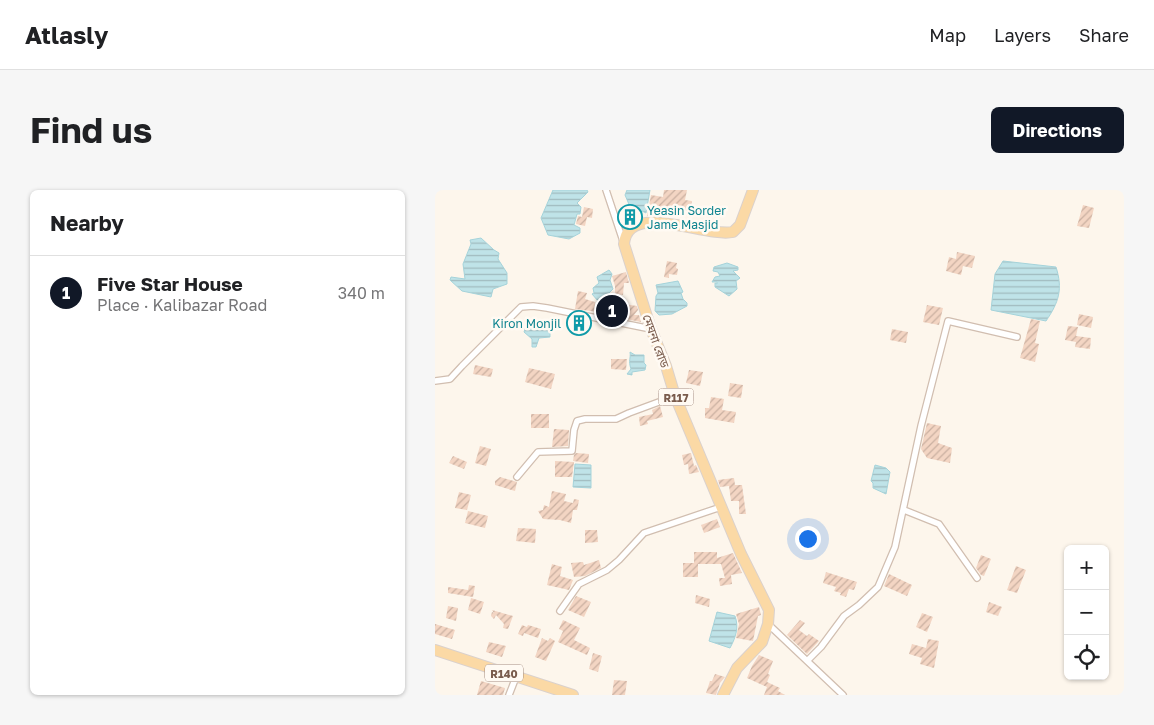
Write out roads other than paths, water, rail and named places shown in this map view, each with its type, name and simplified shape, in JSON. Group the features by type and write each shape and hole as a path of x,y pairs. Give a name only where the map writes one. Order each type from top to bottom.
{"main road":[{"path":"624,244 626,232 630,228 648,222 719,233 733,232 740,225 753,190"},
{"name":"মেঘনা রোড","path":"624,244 675,396 741,554 769,610 769,624"},
{"path":"723,695 737,668 762,642 769,624"},
{"name":"R140","path":"435,650 573,695"}],"street":[{"path":"606,190 624,244"},
{"path":"435,381 450,379 521,307 547,308 651,329"},
{"path":"808,660 821,647 844,616 859,605 877,587 895,547 921,426 947,321 1017,337"},
{"path":"517,477 537,452 572,451 577,421 585,419 616,419 629,412 675,396"},
{"path":"561,611 579,584 595,577 613,565 644,533 721,507"},
{"path":"904,510 939,524 977,578"},
{"path":"769,624 843,695"},
{"path":"509,695 516,676"}],"water":[{"path":"553,190 587,190 588,192 577,203 581,207 580,214 577,214 574,225 580,228 580,233 569,239 548,235 541,218"},
{"path":"627,190 650,190 646,213 642,211 639,214 635,209 631,209 625,195"},
{"path":"481,238 499,253 498,259 507,273 507,284 493,289 491,297 462,291 450,280 451,277 465,279 463,264 471,244 470,240"},
{"path":"1003,261 1056,267 1059,295 1046,321 991,310 995,274"},
{"path":"727,263 738,267 738,270 733,271 740,278 736,281 737,289 729,296 715,287 717,282 712,282 715,277 720,276 718,272 713,271 714,267"},
{"path":"609,270 612,274 610,280 613,289 606,296 601,297 602,301 598,301 592,294 594,293 593,288 599,283 597,277"},
{"path":"678,281 687,306 672,314 659,315 655,311 658,293 656,285"},
{"path":"527,323 550,328 550,337 539,338 536,347 532,347 532,339 524,332"},
{"path":"630,352 635,355 644,355 645,370 632,372 632,375 627,374 631,369"},
{"path":"575,464 591,465 591,488 573,487"},
{"path":"875,465 886,468 890,472 886,494 873,488 871,481"},
{"path":"717,612 735,616 736,632 730,648 709,641"}],"place":[{"name":"Yeasin Sorder Jame Masjid","path":"630,217"},
{"name":"Five Star House","path":"612,311"},
{"name":"Kiron Monjil","path":"579,323"}]}
